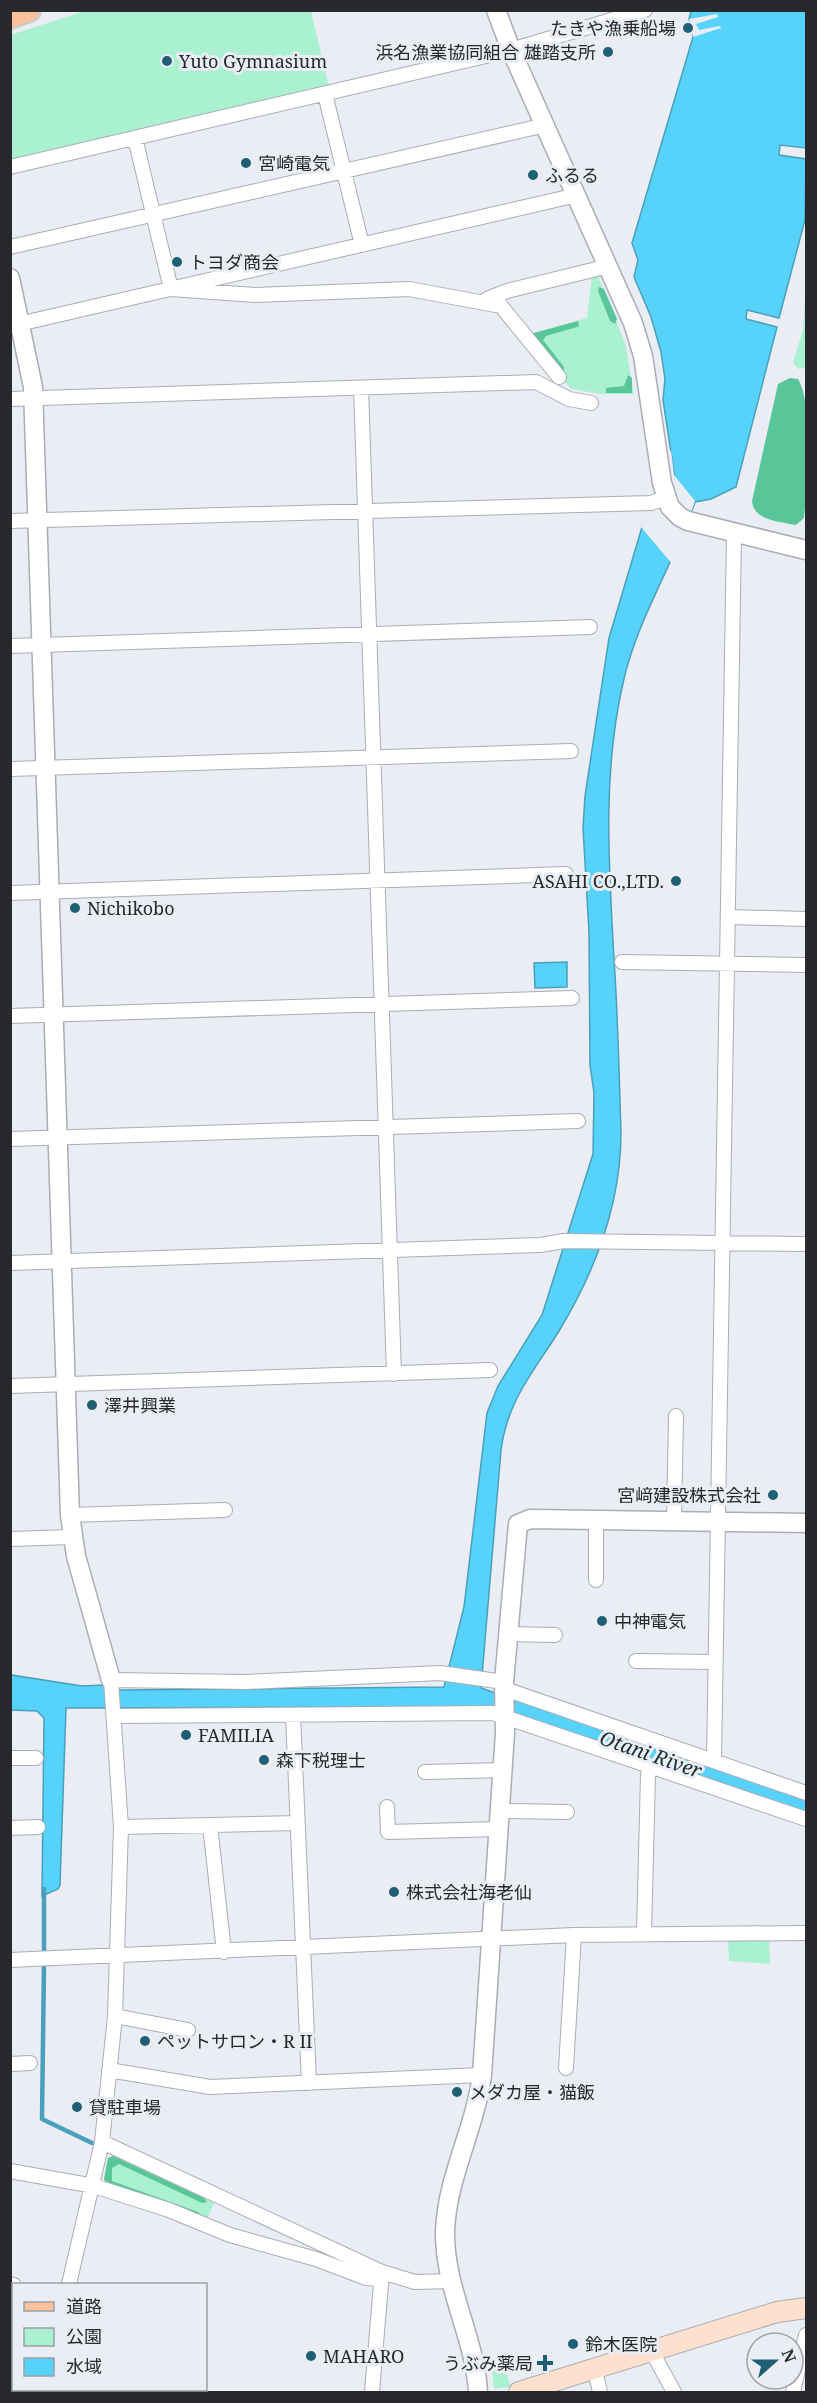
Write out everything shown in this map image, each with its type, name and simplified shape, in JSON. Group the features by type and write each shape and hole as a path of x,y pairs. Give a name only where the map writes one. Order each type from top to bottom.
{"main road":[{"path":"10,16 29,10"},
{"path":"519,2392 777,2312 807,2308"}],"street":[{"path":"496,10 511,50 578,195 639,339 660,477 658,500"},
{"path":"10,168 511,50 645,10"},
{"path":"325,94 362,245"},
{"path":"10,247 546,125"},
{"path":"135,138 171,289"},
{"path":"16,325 578,195"},
{"path":"486,303 487,299 507,291 609,266"},
{"path":"10,278 16,325 32,373 69,1515 71,1537 112,1683 122,1827 115,2016 102,2142 94,2186 69,2283"},
{"path":"171,289 255,295 409,289 501,306 559,377"},
{"path":"10,399 536,382 561,396 591,403"},
{"path":"361,388 394,1374"},
{"path":"10,521 658,500 688,521 734,534 807,549"},
{"path":"714,1761 734,534"},
{"path":"10,646 590,627"},
{"path":"10,769 571,751"},
{"path":"10,892 566,874"},
{"path":"728,917 807,919"},
{"path":"622,963 807,965"},
{"path":"10,1016 572,998"},
{"path":"10,1139 578,1121"},
{"path":"10,1263 540,1245 564,1241 807,1244"},
{"path":"10,1386 490,1370"},
{"path":"674,1521 676,1416"},
{"path":"69,1515 225,1510"},
{"path":"478,2392 471,2347 451,2281 445,2232 449,2197 478,2098 482,2075 503,1770 508,1634 518,1524 530,1519 807,1523"},
{"path":"596,1520 596,1580"},
{"path":"10,1539 71,1537"},
{"path":"508,1634 555,1635"},
{"path":"636,1661 716,1662"},
{"path":"112,1683 246,1682 444,1673 484,1678 505,1699 651,1767 807,1820"},
{"path":"115,1713 293,1715 493,1713 505,1699"},
{"path":"505,1699 714,1761 807,1793"},
{"path":"293,1715 309,2084"},
{"path":"10,1758 36,1758"},
{"path":"644,1934 648,1775 651,1767"},
{"path":"425,1772 503,1770"},
{"path":"387,1807 388,1832 567,1812"},
{"path":"122,1827 297,1823"},
{"path":"210,1825 224,1952"},
{"path":"10,1828 38,1827"},
{"path":"10,1960 574,1935 807,1934"},
{"path":"567,2068 574,1935"},
{"path":"115,2016 188,2030"},
{"path":"10,2064 30,2063"},
{"path":"108,2070 210,2087 482,2075"},
{"path":"102,2142 381,2276 415,2282 451,2281"},
{"path":"10,2171 94,2186 169,2210 230,2235 316,2259 366,2278 381,2276"},
{"path":"372,2392 381,2276"},
{"path":"793,2392 807,2335"},
{"path":"652,2352 674,2392"},
{"path":"595,2370 600,2392"}],"green space":[{"name":"Yuto Gymnasium","path":"85,11 311,11 329,87 11,162 10,35"},
{"path":"597,274 625,343 634,394 601,394 571,389 528,334 587,318 592,275"},
{"path":"806,285 806,367 798,369 793,363 803,330"},
{"path":"599,287 604,289 617,319 615,324 610,321 598,291"},
{"path":"578,321 579,326 546,336 543,340 564,367 564,373 531,334"},
{"path":"628,375 632,378 632,393 606,393 606,388 624,386"},
{"path":"790,378 798,379 803,391 808,426 804,518 796,525 762,516 757,513 752,501 778,384"},
{"path":"728,1941 769,1941 770,1964 729,1961"},
{"path":"113,2156 214,2203 206,2221 104,2179 108,2158"},
{"path":"113,2156 204,2198 207,2202 202,2203 119,2164 112,2168 112,2181 198,2212 201,2216 108,2186 104,2179 108,2158"},
{"path":"501,2357 511,2387 494,2389 491,2360"}],"water":[{"name":"Otani River","path":"691,11 806,11 806,148 780,145 779,155 806,159 805,220 779,318 747,310 746,319 777,327 736,487 711,499 695,502 637,636 623,683 612,752 609,821 621,1132 617,1185 604,1236 595,1260 559,1331 523,1387 504,1432 481,1688 806,1800 806,1814 493,1707 66,1708 60,1885 58,1889 42,1896 44,1718 37,1711 11,1710 11,1675 82,1686 104,1685 121,1690 444,1687 464,1607 487,1413 498,1386 542,1315 593,1154 594,1093 590,1065 589,932 583,828 585,796 609,638 642,527 675,479 663,400 665,379 661,352 651,317 634,277 638,260 632,243 693,37 689,19"},
{"path":"567,962 567,987 535,988 534,963"}],"pier":[{"path":"717,14 718,17 696,24 699,30 720,26 721,28 693,37 689,19"},
{"path":"671,450 674,475 695,501 673,565 641,527 672,478 668,456"}],"waterway":[{"path":"44,1889 44,1952"},
{"path":"44,1965 42,2119 92,2143"}],"place":[{"name":"たきや漁乗船場","path":"688,28"},
{"name":"浜名漁業協同組合 雄踏支所","path":"608,52"},
{"name":"Yuto Gymnasium","path":"167,61"},
{"name":"宮崎電気","path":"246,163"},
{"name":"ふるる","path":"533,175"},
{"name":"トヨダ商会","path":"177,262"},
{"name":"ASAHI CO.,LTD.","path":"676,881"},
{"name":"Nichikobo","path":"75,908"},
{"name":"澤井興業","path":"92,1405"},
{"name":"宮﨑建設株式会社","path":"773,1495"},
{"name":"中神電気","path":"602,1621"},
{"name":"FAMILIA","path":"186,1735"},
{"name":"森下税理士","path":"264,1760"},
{"name":"株式会社海老仙","path":"394,1892"},
{"name":"ペットサロン・R II","path":"145,2041"},
{"name":"メダカ屋・猫飯","path":"457,2092"},
{"name":"貸駐車場","path":"77,2107"},
{"name":"鈴木医院","path":"573,2344"},
{"name":"MAHARO","path":"311,2356"},
{"name":"うぶみ薬局","path":"545,2363"}]}
